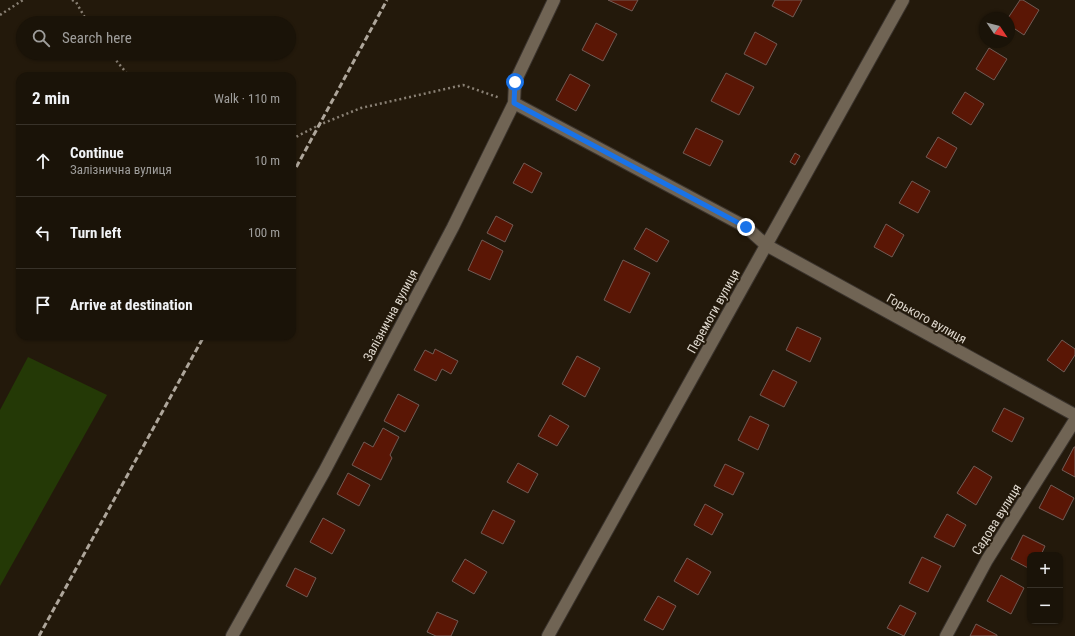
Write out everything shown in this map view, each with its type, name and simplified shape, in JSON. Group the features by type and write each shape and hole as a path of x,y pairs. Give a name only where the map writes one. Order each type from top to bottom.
{"street":[{"name":"Залізнична вулиця","path":"232,636 324,472 453,227 514,103 515,82 554,0"},
{"name":"Перемоги вулиця","path":"548,636 904,0"},
{"name":"Горького вулиця","path":"514,103 746,227 766,245 1075,416"},
{"name":"Садова вулиця","path":"946,636 987,560 1075,420"}],"path":[{"path":"0,15 23,0"},
{"path":"72,0 76,2 84,16"},
{"path":"116,60 126,72"},
{"path":"296,137 319,125 361,108 463,85 514,103"}],"green space":[{"path":"28,357 107,395 0,586 0,410"}],"building":[{"path":"608,0 638,0 632,11"},
{"path":"775,0 802,0 793,17 772,6"},
{"path":"1020,0 1023,0 1039,10 1024,35 1015,29 1015,12 1012,12"},
{"path":"596,23 617,34 603,61 582,50"},
{"path":"755,32 777,44 766,65 744,54"},
{"path":"989,48 1007,59 994,80 976,69"},
{"path":"726,73 754,87 739,115 711,101"},
{"path":"570,74 590,85 576,111 556,100"},
{"path":"965,92 984,104 971,125 952,113"},
{"path":"696,128 723,141 710,166 683,153"},
{"path":"938,137 957,148 946,168 926,157"},
{"path":"795,153 800,156 795,165 790,162"},
{"path":"524,163 542,173 532,193 513,183"},
{"path":"912,181 930,191 918,213 899,203"},
{"path":"496,216 513,225 505,242 487,233"},
{"path":"886,224 904,235 892,257 874,247"},
{"path":"646,228 669,241 657,262 634,249"},
{"path":"482,240 503,251 490,280 468,270"},
{"path":"623,260 650,273 630,313 604,300"},
{"path":"797,327 821,338 810,362 786,350"},
{"path":"1062,340 1075,349 1075,355 1064,372 1047,360"},
{"path":"435,349 458,361 451,374 442,369 436,381 414,370 425,350 433,354"},
{"path":"577,356 600,368 585,397 562,384"},
{"path":"773,370 797,382 784,407 760,395"},
{"path":"398,394 419,405 405,432 384,421"},
{"path":"1004,408 1024,418 1012,442 992,431"},
{"path":"550,415 569,426 557,446 538,436"},
{"path":"750,416 769,425 758,450 738,440"},
{"path":"383,428 399,437 390,455 392,458 381,480 352,465 364,442 373,447"},
{"path":"1075,447 1075,477 1062,470"},
{"path":"518,463 538,474 528,493 507,482"},
{"path":"725,464 744,473 733,495 714,486"},
{"path":"974,466 992,477 976,505 957,493"},
{"path":"348,473 370,485 359,506 337,494"},
{"path":"1051,485 1074,498 1063,520 1039,508"},
{"path":"705,504 723,514 712,535 694,525"},
{"path":"493,510 515,521 503,544 481,533"},
{"path":"947,514 966,525 954,547 934,537"},
{"path":"323,518 345,530 332,554 310,542"},
{"path":"1023,535 1045,546 1042,552 1027,552 1027,567 1011,559"},
{"path":"922,557 941,566 928,592 909,583"},
{"path":"687,558 711,572 698,595 674,581"},
{"path":"465,559 487,572 474,594 452,581"},
{"path":"295,568 316,578 307,597 286,586"},
{"path":"1001,575 1024,588 1011,614 987,601"},
{"path":"658,596 676,606 663,630 644,620"},
{"path":"900,605 916,613 904,636 887,628"},
{"path":"437,612 458,621 451,636 436,636 427,632"},
{"path":"976,624 997,635 997,636 970,636"}],"railway":[{"path":"296,168 387,0"},
{"path":"39,636 202,340"}],"route":[{"path":"515,82 514,103 746,227"}]}
